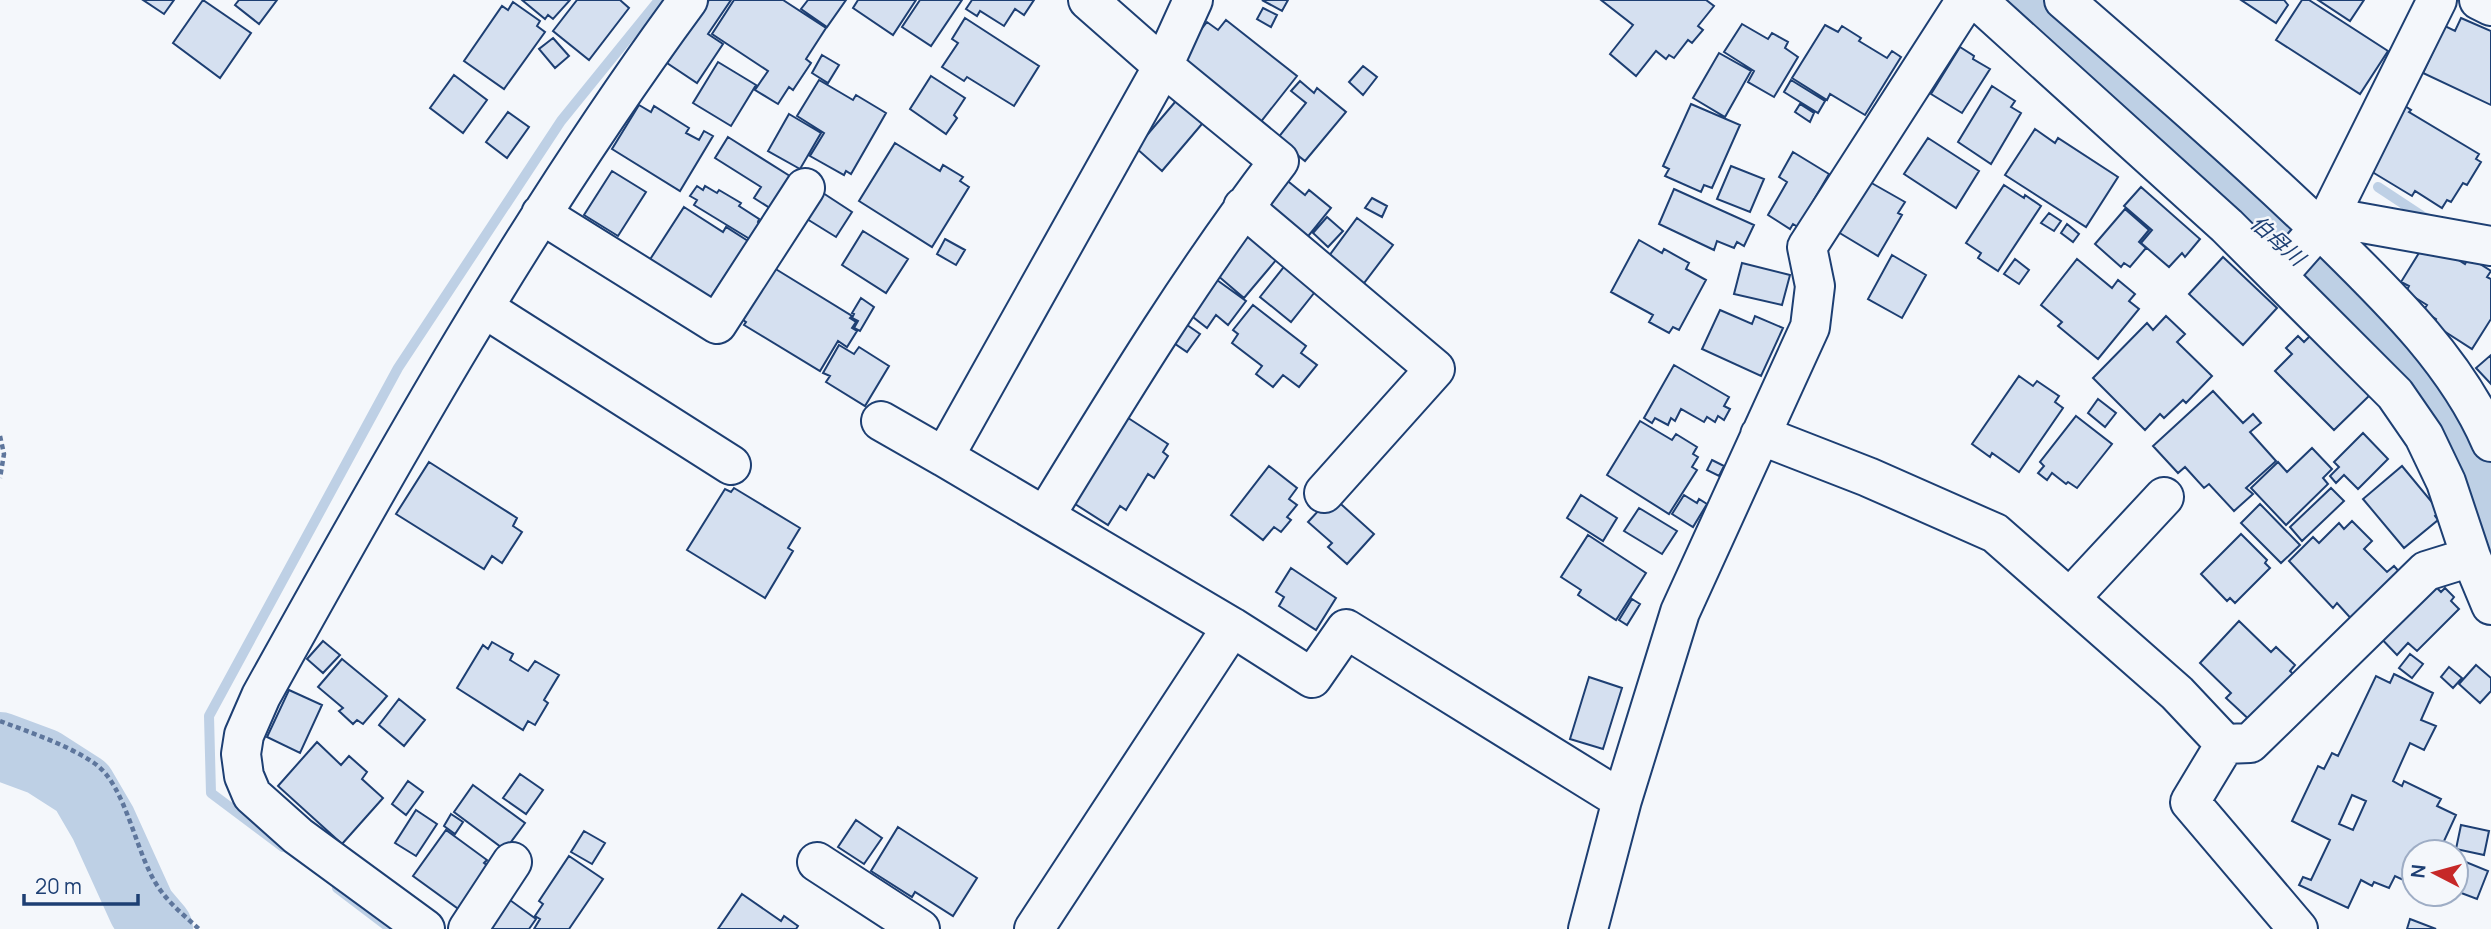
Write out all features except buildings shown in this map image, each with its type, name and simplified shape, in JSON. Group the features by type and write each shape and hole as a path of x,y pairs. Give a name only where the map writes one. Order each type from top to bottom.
{"street":[{"path":"425,929 298,836 252,795 244,776 244,735 261,696 392,461 484,308 541,214 688,0"},
{"path":"944,457 1163,66 1193,0"},
{"path":"1588,929 1622,800 1680,612 1810,327 1815,286 1807,247 1966,0"},
{"path":"1976,0 2217,216 2395,394 2424,436 2446,482 2471,557 2491,605"},
{"path":"2064,0 2324,223 2436,354 2479,413 2491,442"},
{"path":"2278,275 2324,223 2437,0"},
{"path":"2479,0 2491,6"},
{"path":"1045,516 1112,406 1243,207 1279,161 1163,66 1102,4"},
{"path":"541,214 718,324 805,188"},
{"path":"1243,207 1434,369 1324,493"},
{"path":"2324,223 2491,246"},
{"path":"484,308 731,465"},
{"path":"881,421 1232,627 1312,678 1346,629 1622,800"},
{"path":"1760,435 1868,477 1995,533 2177,693 2225,744 2250,743 2426,571 2471,557"},
{"path":"2070,598 2164,497"},
{"path":"1034,929 1232,627"},
{"path":"2225,744 2190,802 2298,929"},
{"path":"468,929 512,862"},
{"path":"817,862 920,929"}],"path":[{"path":"0,436 4,454 0,478"},
{"path":"0,721 54,742 96,764 116,789 137,844 160,890 199,929"}],"waterway":[{"path":"283,847 211,793 209,716 398,368 561,121 659,0"},
{"name":"伯母川","path":"2007,0 2363,315 2422,381 2455,430 2491,524"},
{"path":"2378,187 2429,219"},
{"path":"0,746 43,762 82,787 103,823 142,909 159,929"},
{"path":"337,888 391,929"}]}
